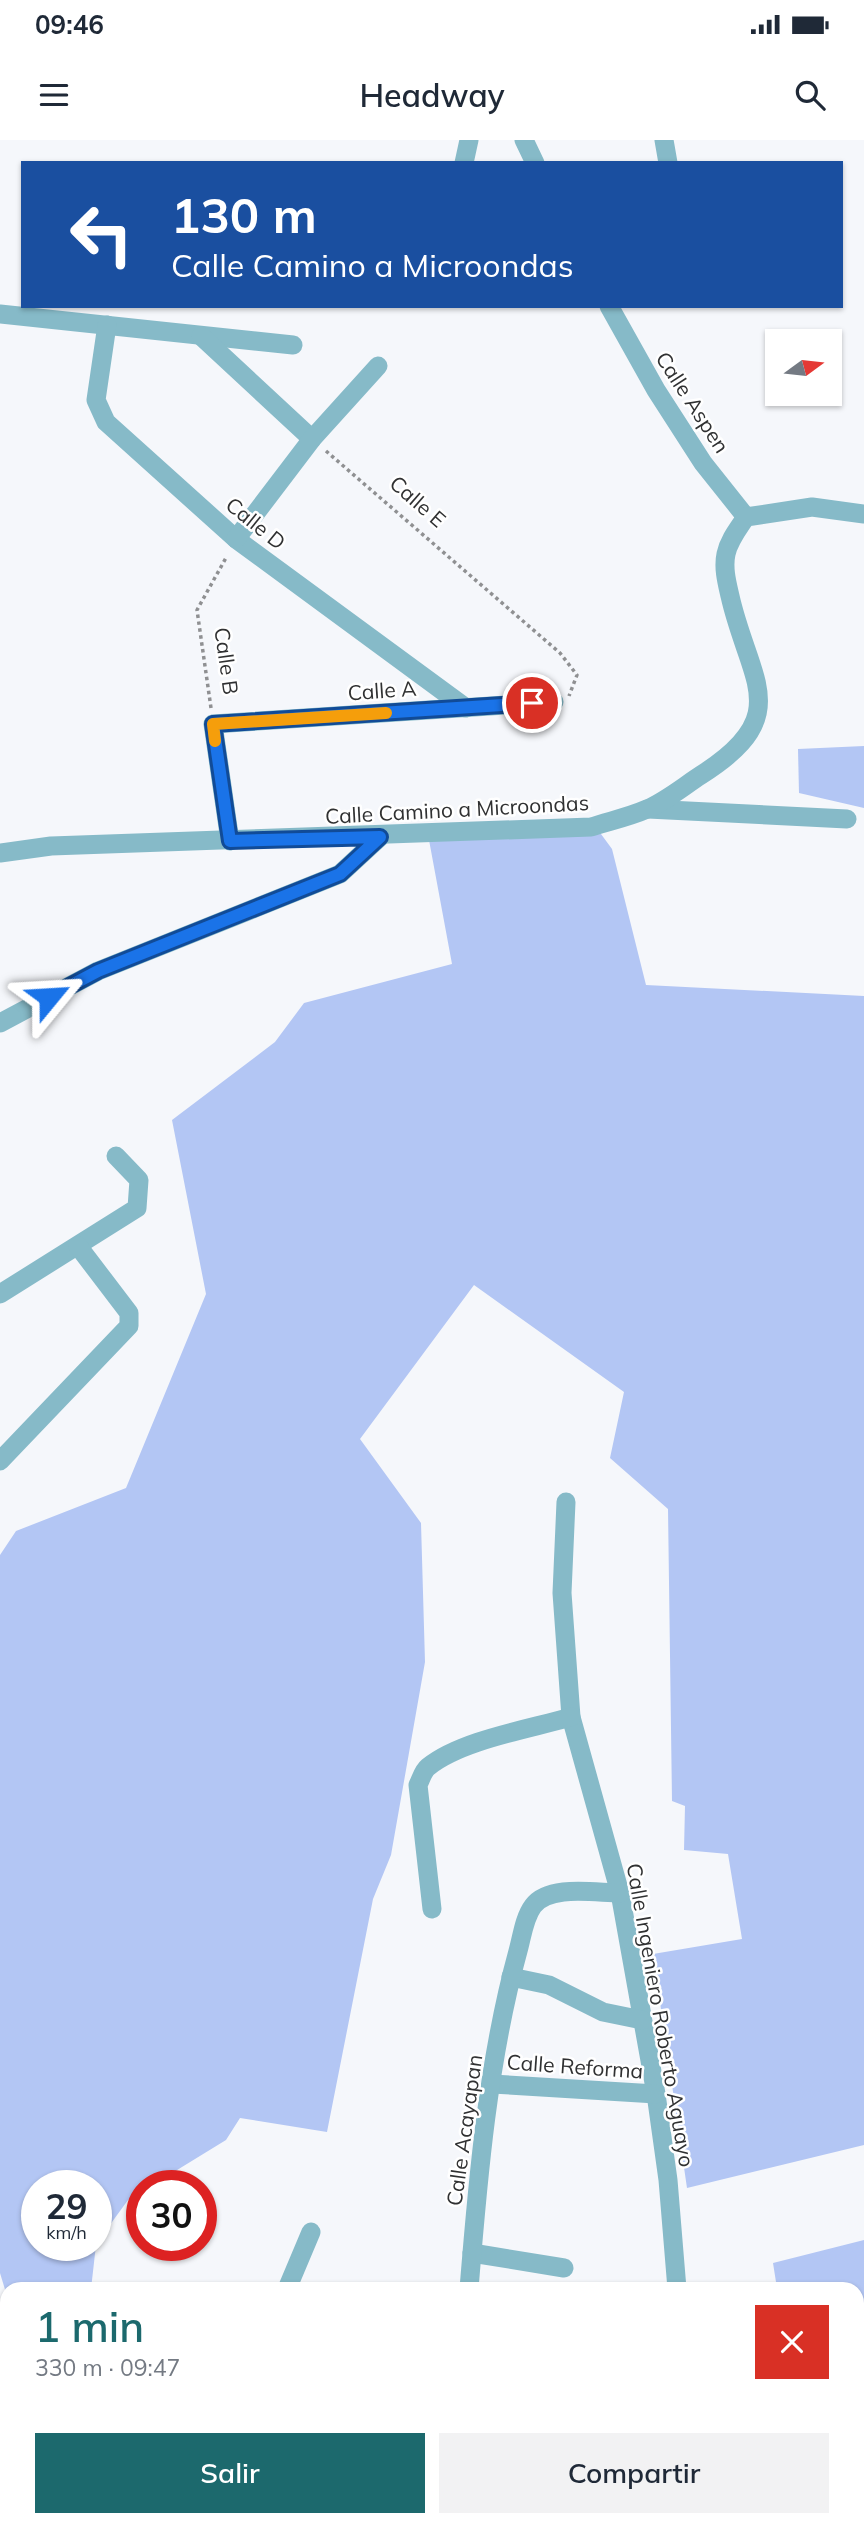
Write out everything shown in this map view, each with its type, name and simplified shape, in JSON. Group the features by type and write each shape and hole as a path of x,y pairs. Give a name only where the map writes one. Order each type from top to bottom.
{"street":[{"path":"464,161 469,140"},
{"path":"524,140 535,161"},
{"path":"664,140 668,161"},
{"name":"Calle Aspen","path":"609,308 656,390 703,463 746,517"},
{"path":"0,314 293,345"},
{"name":"Calle D","path":"107,325 96,400 106,422 236,539 466,708"},
{"path":"201,336 312,439"},
{"path":"236,539 312,439 378,366"},
{"path":"746,517 812,507 864,514"},
{"name":"Calle Camino a Microondas","path":"0,853 51,846 380,837 591,827 648,809 722,762 746,742 757,719 758,696 753,663 735,618 726,575 725,556 746,517"},
{"name":"Calle A","path":"213,724 554,702"},
{"name":"Calle B","path":"213,724 230,841"},
{"path":"648,809 848,819"},
{"path":"0,1023 98,971 340,874 380,837"},
{"path":"0,1294 136,1208 139,1180 116,1156"},
{"path":"0,1461 129,1326 129,1313 78,1246"},
{"name":"Calle Ingeniero Roberto Aguayo","path":"566,1502 562,1593 571,1717 620,1893 656,2094 668,2180 676,2282"},
{"path":"432,1909 418,1785 426,1769 444,1757 478,1744 571,1717"},
{"name":"Calle Acayapan","path":"470,2282 492,2084 510,1977 527,1919 533,1905 543,1897 558,1893 620,1893"},
{"path":"510,1977 550,1985 603,2012 642,2020"},
{"name":"Calle Reforma","path":"492,2084 656,2094"},
{"path":"290,2282 310,2232"},
{"path":"472,2253 564,2268"}],"path":[{"name":"Calle E","path":"312,439 560,653 577,675 572,695 554,702"},
{"name":"Calle B","path":"213,724 197,610 236,539"}],"shaded area":[{"path":"864,746 864,808 799,793 798,749"},
{"path":"601,834 612,849 646,985 864,996 864,2145 687,2188 653,1954 742,1939 728,1854 684,1850 685,1806 672,1801 668,1509 610,1458 624,1392 474,1285 360,1439 421,1523 425,1662 391,1855 373,1899 327,2132 240,2118 226,2140 177,2170 126,2170 126,2203 112,2222 112,2170 21,2170 21,2261 94,2261 92,2282 3,2282 0,2273 0,1555 16,1531 126,1488 206,1294 172,1120 275,1042 304,1003 452,964 429,840"},
{"path":"864,2240 864,2282 776,2282 773,2263"}],"slow traffic":[{"path":"215,741 213,724 386,713"}],"route":[{"path":"49,997 98,971 340,874 380,837 230,841 213,724 532,703"}]}
